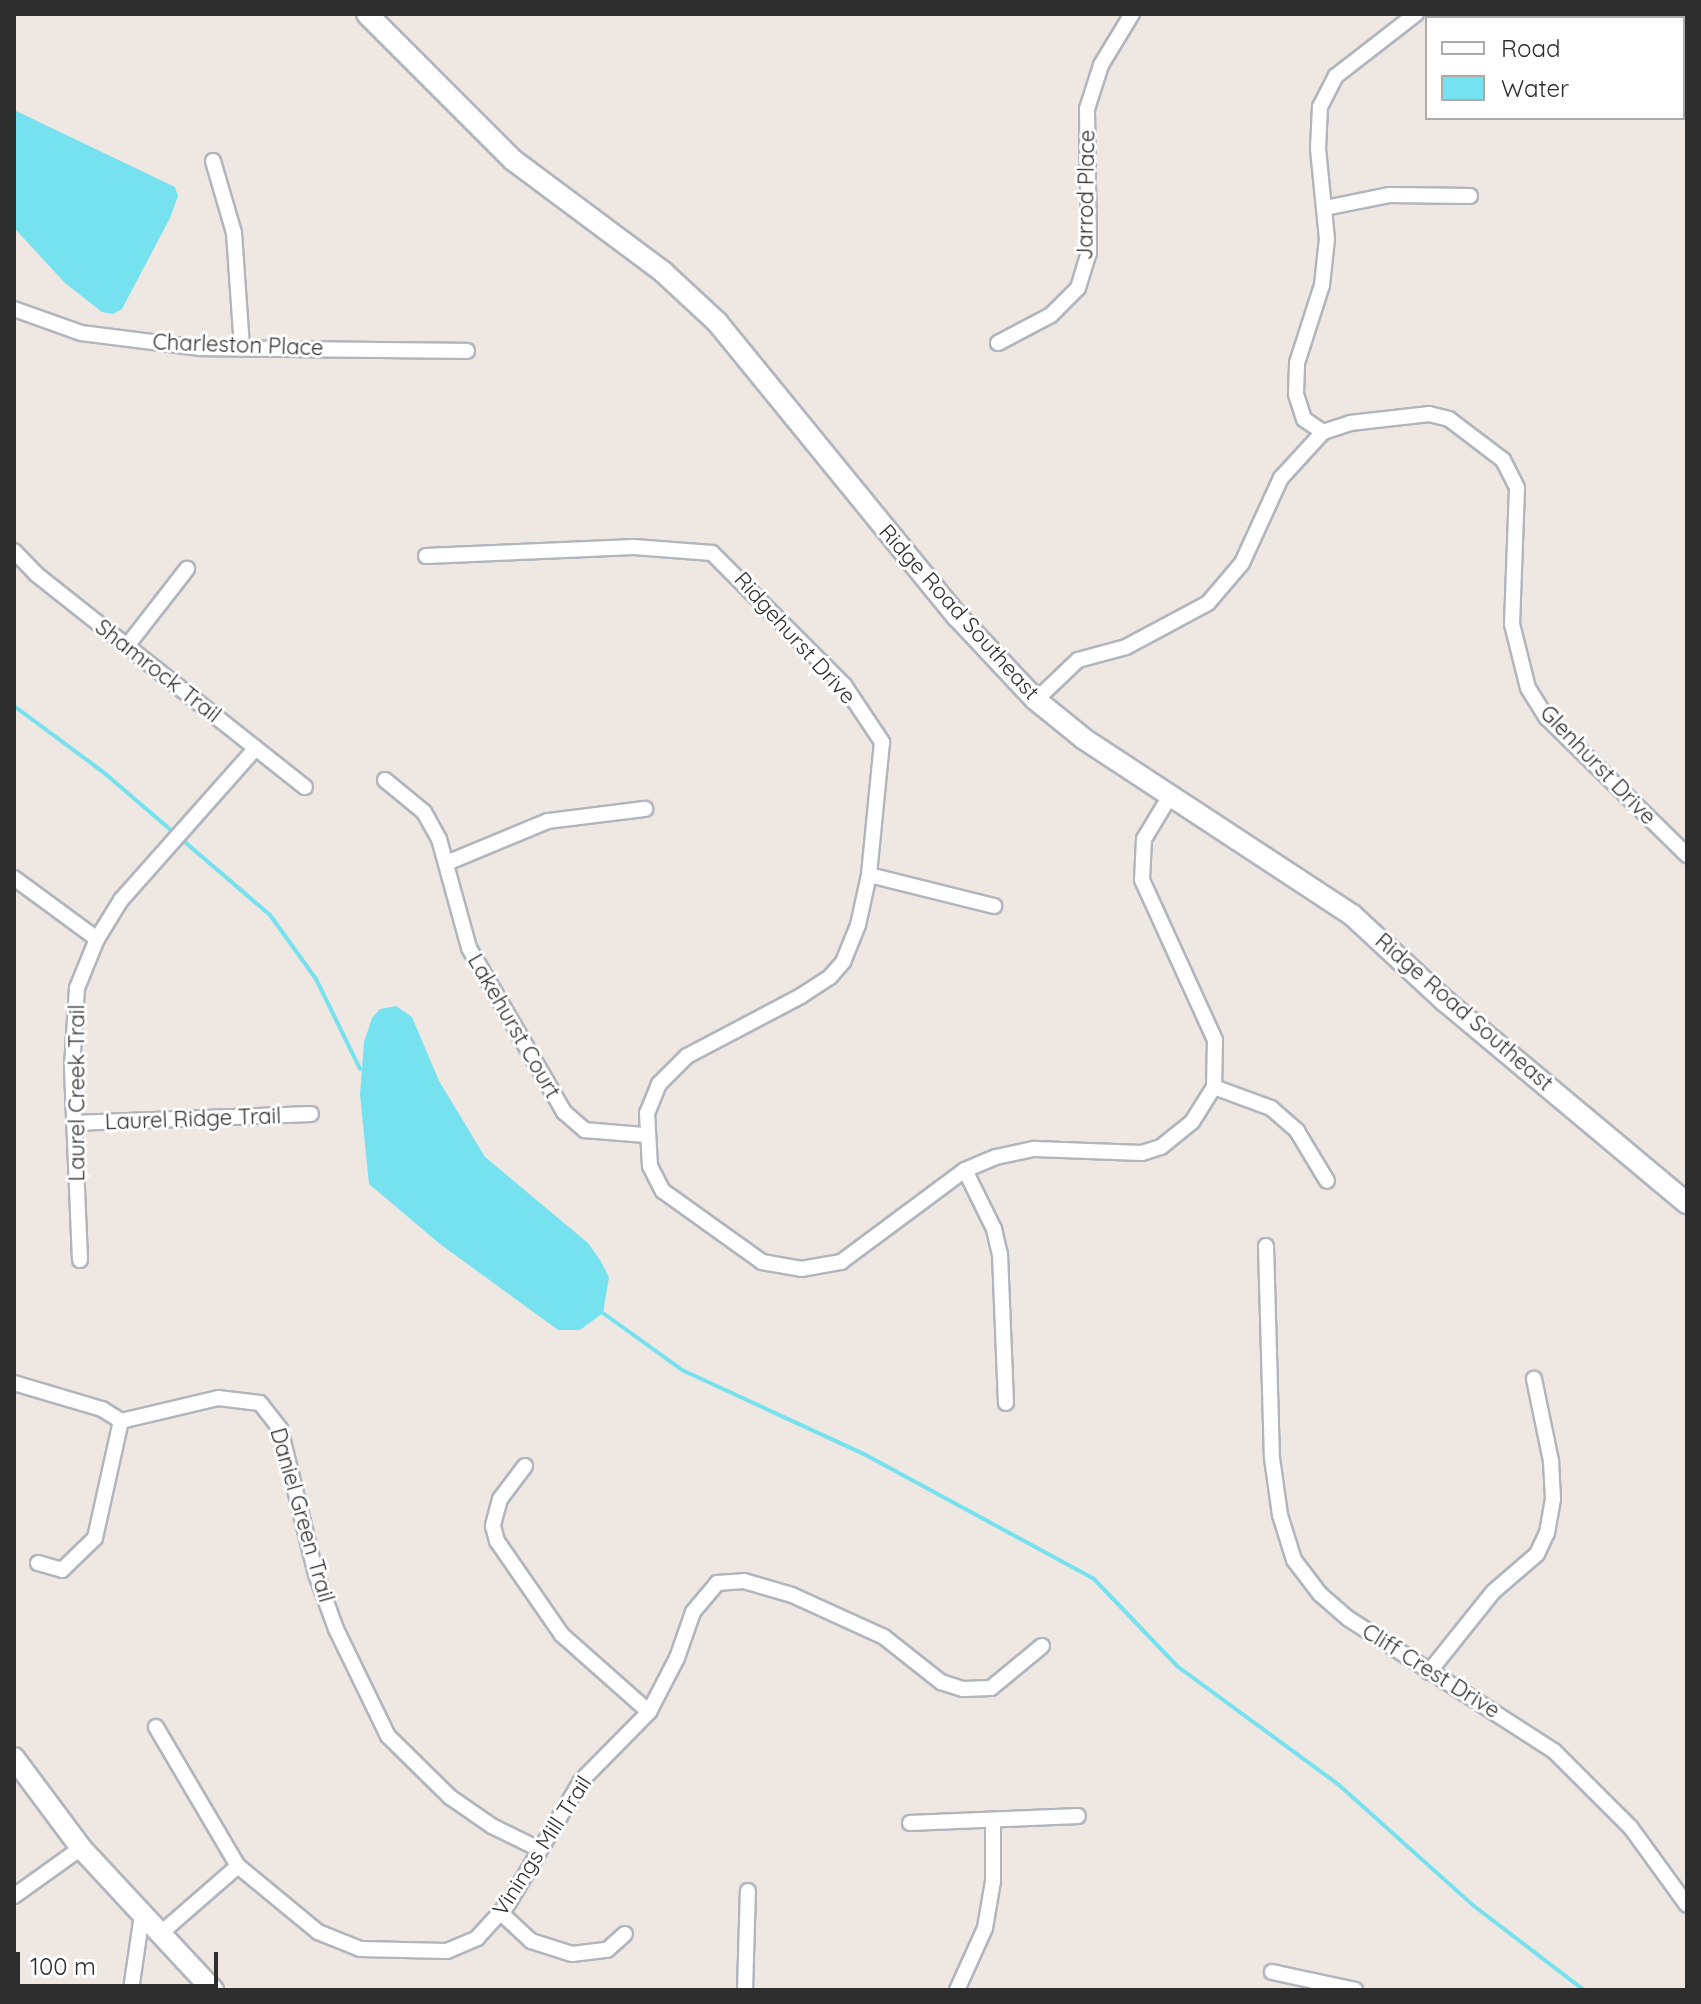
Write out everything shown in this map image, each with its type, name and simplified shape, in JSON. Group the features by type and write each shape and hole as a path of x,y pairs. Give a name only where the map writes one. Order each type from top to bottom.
{"street":[{"name":"Ridge Road Southeast","path":"367,14 513,160 663,272 717,322 957,616 1036,700 1084,739 1352,915 1455,1010 1687,1203"},
{"name":"Jarrod Place","path":"998,343 1051,315 1078,288 1089,253 1087,109 1101,65 1132,14"},
{"path":"1036,700 1078,660 1126,647 1208,603 1242,563 1281,478 1323,432 1304,419 1296,394 1297,363 1322,285 1325,208 1318,149 1320,107 1336,76 1416,14"},
{"path":"213,161 234,233 242,348"},
{"path":"1325,208 1389,195 1470,196"},
{"name":"Charleston Place","path":"14,309 81,333 242,348 467,351"},
{"name":"Glenhurst Drive","path":"1323,432 1350,423 1429,414 1449,419 1503,460 1517,488 1512,624 1528,688 1547,718 1687,855"},
{"name":"Ridgehurst Drive","path":"426,556 634,547 712,553 844,685 882,742 869,875 851,944 830,977 671,1068 647,1113 645,1135 653,1173 677,1205 743,1253 781,1267 821,1268 841,1262 965,1170 996,1157 1035,1149 1142,1153 1161,1147 1192,1122 1214,1087"},
{"name":"Shamrock Trail","path":"14,551 127,646 305,787"},
{"path":"127,646 187,569"},
{"name":"Laurel Creek Trail","path":"80,1260 74,1123 77,988 97,939 121,900 256,748"},
{"name":"Lakehurst Court","path":"385,780 424,812 449,862 469,948 564,1112 585,1130 645,1135"},
{"path":"1170,796 1144,839 1142,880 1215,1040 1214,1087 1271,1108 1297,1131 1327,1181"},
{"path":"449,862 548,821 645,809"},
{"path":"869,875 994,906"},
{"path":"14,878 97,939"},
{"name":"Laurel Ridge Trail","path":"74,1123 311,1114"},
{"path":"965,1170 994,1229 1000,1254 1006,1403"},
{"name":"Cliff Crest Drive","path":"1266,1246 1272,1458 1280,1515 1294,1560 1339,1611 1554,1751 1631,1828 1687,1905"},
{"path":"1429,1672 1493,1592 1537,1554 1547,1533 1553,1499 1551,1461 1534,1379"},
{"path":"14,1383 102,1409 121,1421 95,1538 62,1570 38,1563"},
{"name":"Daniel Green Trail","path":"121,1421 218,1398 260,1403 280,1429 316,1574 336,1629 388,1736 450,1797 492,1826 539,1849"},
{"path":"525,1466 500,1499 493,1526 497,1541 562,1635 649,1712"},
{"name":"Vinings Mill Trail","path":"156,1727 238,1866 318,1932 360,1949 447,1951 477,1938 501,1913 581,1781 649,1712 677,1658 693,1612 708,1590 727,1580 770,1587 842,1616 884,1637 941,1682 963,1689 991,1688 1042,1646"},
{"path":"14,1758 81,1848 213,1990"},
{"path":"910,1823 1078,1816"},
{"path":"957,1990 990,1906 993,1820"},
{"path":"14,1896 81,1848"},
{"path":"161,1933 238,1866"},
{"path":"745,1990 748,1891"},
{"path":"501,1913 531,1941 572,1954 607,1950 625,1934"},
{"path":"131,1990 142,1915"},
{"path":"1272,1972 1355,1990"}],"water":[{"path":"14,110 175,187 178,196 170,218 122,309 113,314 102,312 65,283 16,230"},
{"path":"396,1006 412,1017 439,1081 485,1157 588,1243 600,1260 609,1277 603,1313 580,1330 558,1330 440,1244 369,1184 360,1095 364,1042 372,1018 380,1009"}],"waterway":[{"path":"14,706 102,771 270,915 316,979 360,1069"},
{"path":"603,1313 682,1370 864,1454 1094,1579 1177,1666 1339,1785 1474,1906 1584,1990"}]}
